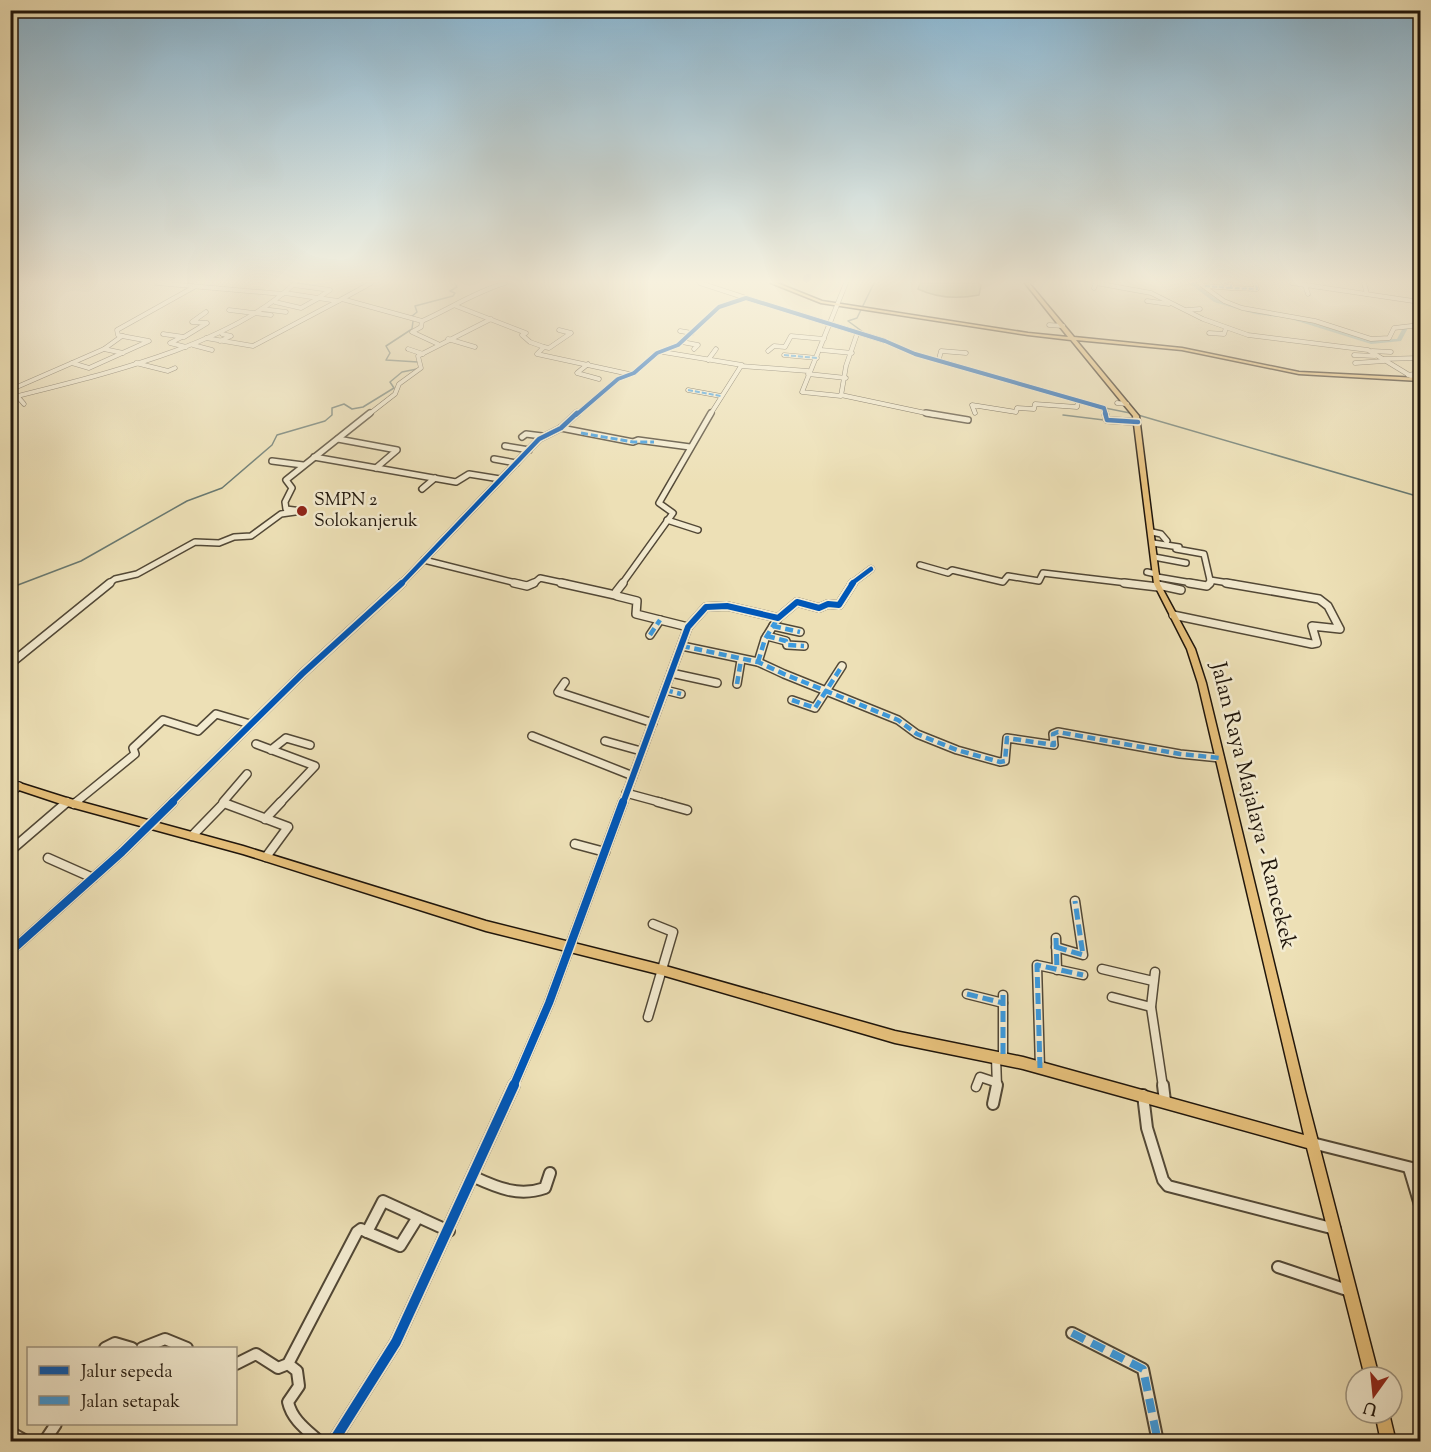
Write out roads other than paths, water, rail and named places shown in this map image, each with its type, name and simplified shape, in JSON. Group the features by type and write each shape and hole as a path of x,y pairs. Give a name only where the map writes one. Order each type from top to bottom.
{"main road":[{"name":"Jalan Raya Majalaya - Rancekek","path":"1082,351 1122,403 1134,412 1138,423 1152,532 1155,579 1196,661 1312,1143 1369,1365"},
{"path":"1181,351 1286,371 1414,377"},
{"path":"13,787 266,857 476,923 662,970 895,1037 1040,1068 1312,1143"},
{"path":"1385,1425 1389,1442"}],"street":[{"path":"13,395 100,351"},
{"path":"112,351 123,353"},
{"path":"88,368 128,351"},
{"path":"13,395 98,376 176,351"},
{"path":"413,351 423,354"},
{"path":"10,664 115,579 137,574 195,542 219,543 234,537 251,536 281,514 302,511 286,509 285,502 292,488 286,479 384,404 397,392 399,384 421,368 421,361 417,357 428,351"},
{"path":"539,351 536,353 630,374"},
{"path":"11,950 151,824 302,674 388,598 542,436 561,428 600,393 660,351 741,367"},
{"path":"708,360 715,351"},
{"path":"819,351 808,373 802,392 837,397 841,395 904,410 968,420"},
{"path":"907,351 1104,408 1107,420 1138,423"},
{"path":"939,359 941,351 966,353"},
{"path":"1360,351 1365,355"},
{"path":"1369,351 1414,377 1420,374"},
{"path":"1377,351 1391,352"},
{"path":"784,355 852,353 846,368 846,378 841,395"},
{"path":"912,360 914,353"},
{"path":"818,354 829,356"},
{"path":"1354,355 1382,359"},
{"path":"1355,363 1382,359 1419,358"},
{"path":"72,363 88,368 98,376"},
{"path":"137,363 168,371 175,368"},
{"path":"588,364 577,373 599,379"},
{"path":"729,366 846,378"},
{"path":"615,595 673,511 659,503 690,447 741,367"},
{"path":"72,379 78,381"},
{"path":"688,390 721,396"},
{"path":"13,395 24,404"},
{"path":"975,413 972,405 1015,412 1018,407 1034,410 1035,404 1077,407 1078,401"},
{"path":"561,428 634,442 640,440 690,447"},
{"path":"522,437 527,434 542,436"},
{"path":"338,439 397,450 376,468"},
{"path":"505,446 530,450"},
{"path":"314,457 458,481 469,474 500,479"},
{"path":"494,459 516,463"},
{"path":"272,461 303,465"},
{"path":"422,489 435,478"},
{"path":"667,520 698,530"},
{"path":"1152,532 1161,534 1167,540"},
{"path":"1153,543 1194,550"},
{"path":"920,565 949,573 952,570 1003,582 1008,576 1039,581 1043,573 1155,579 1210,585 1204,554 1176,549"},
{"path":"1154,557 1186,563"},
{"path":"424,560 526,586 532,585 540,578 615,595 637,601 636,614 688,627"},
{"path":"758,662 766,636 778,618 797,602 819,608 828,604 839,605 849,586 871,569"},
{"path":"1155,579 1181,590"},
{"path":"1173,615 1312,644 1317,643 1312,626 1340,628 1328,606 1319,599 1210,580"},
{"path":"333,1442 377,1376 396,1342 474,1177 541,1024 688,627 705,608 709,607 727,606 778,618"},
{"path":"650,635 660,620"},
{"path":"773,626 800,632"},
{"path":"766,636 786,641 787,645 804,646"},
{"path":"682,646 758,662 898,720 917,734 1000,762 1005,761 1007,738 1054,745 1053,734 1058,732 1152,746 1203,758 1220,758"},
{"path":"736,684 741,660"},
{"path":"792,700 814,708 842,666"},
{"path":"671,673 717,683"},
{"path":"565,682 558,692 653,723"},
{"path":"665,690 681,694"},
{"path":"10,851 135,754 133,748 163,720 198,732 216,714 250,724"},
{"path":"532,736 633,776"},
{"path":"271,750 284,738 310,745"},
{"path":"605,741 641,752"},
{"path":"256,744 315,766 265,819"},
{"path":"192,836 247,774"},
{"path":"626,793 687,810"},
{"path":"222,802 289,829 266,857"},
{"path":"575,844 605,852"},
{"path":"48,858 93,878"},
{"path":"1057,970 1056,943 1083,955 1075,901"},
{"path":"648,1017 673,932 653,924"},
{"path":"1040,1068 1037,965 1083,975"},
{"path":"1102,969 1154,976 1151,1007 1166,1101"},
{"path":"967,994 1003,999 995,1082 997,1090 993,1104"},
{"path":"1112,997 1151,1007"},
{"path":"976,1087 980,1077 995,1082"},
{"path":"1143,1095 1147,1128 1163,1180 1168,1186 1335,1229"},
{"path":"1312,1143 1420,1170"},
{"path":"1409,1168 1420,1205"},
{"path":"474,1177 506,1190 526,1194 545,1188 550,1173"},
{"path":"367,1232 384,1201 449,1231"},
{"path":"237,1364 256,1354 278,1368 288,1364 322,1304 334,1275 357,1232 361,1229 400,1246 418,1217"},
{"path":"1278,1268 1350,1291"},
{"path":"1072,1333 1143,1369 1158,1442"},
{"path":"145,1347 168,1339 176,1340 186,1347"},
{"path":"107,1347 115,1343 129,1347"},
{"path":"288,1364 297,1371 299,1386 288,1402 290,1411 297,1422 320,1442"},
{"path":"44,1442 55,1425"},
{"path":"10,1432 28,1442"}],"waterway":[{"path":"389,351 390,353 386,360 418,362"},
{"path":"939,359 957,364"},
{"path":"10,588 81,561 187,501 222,488 272,445 277,435 325,421 332,415 332,408 344,404 352,409 363,407 394,388 390,382 402,372 417,369"},
{"path":"1105,408 1130,413"},
{"path":"1063,415 1104,420"},
{"path":"1138,415 1420,497"}],"place":[{"name":"SMPN 2 Solokanjeruk","path":"302,511"}]}
